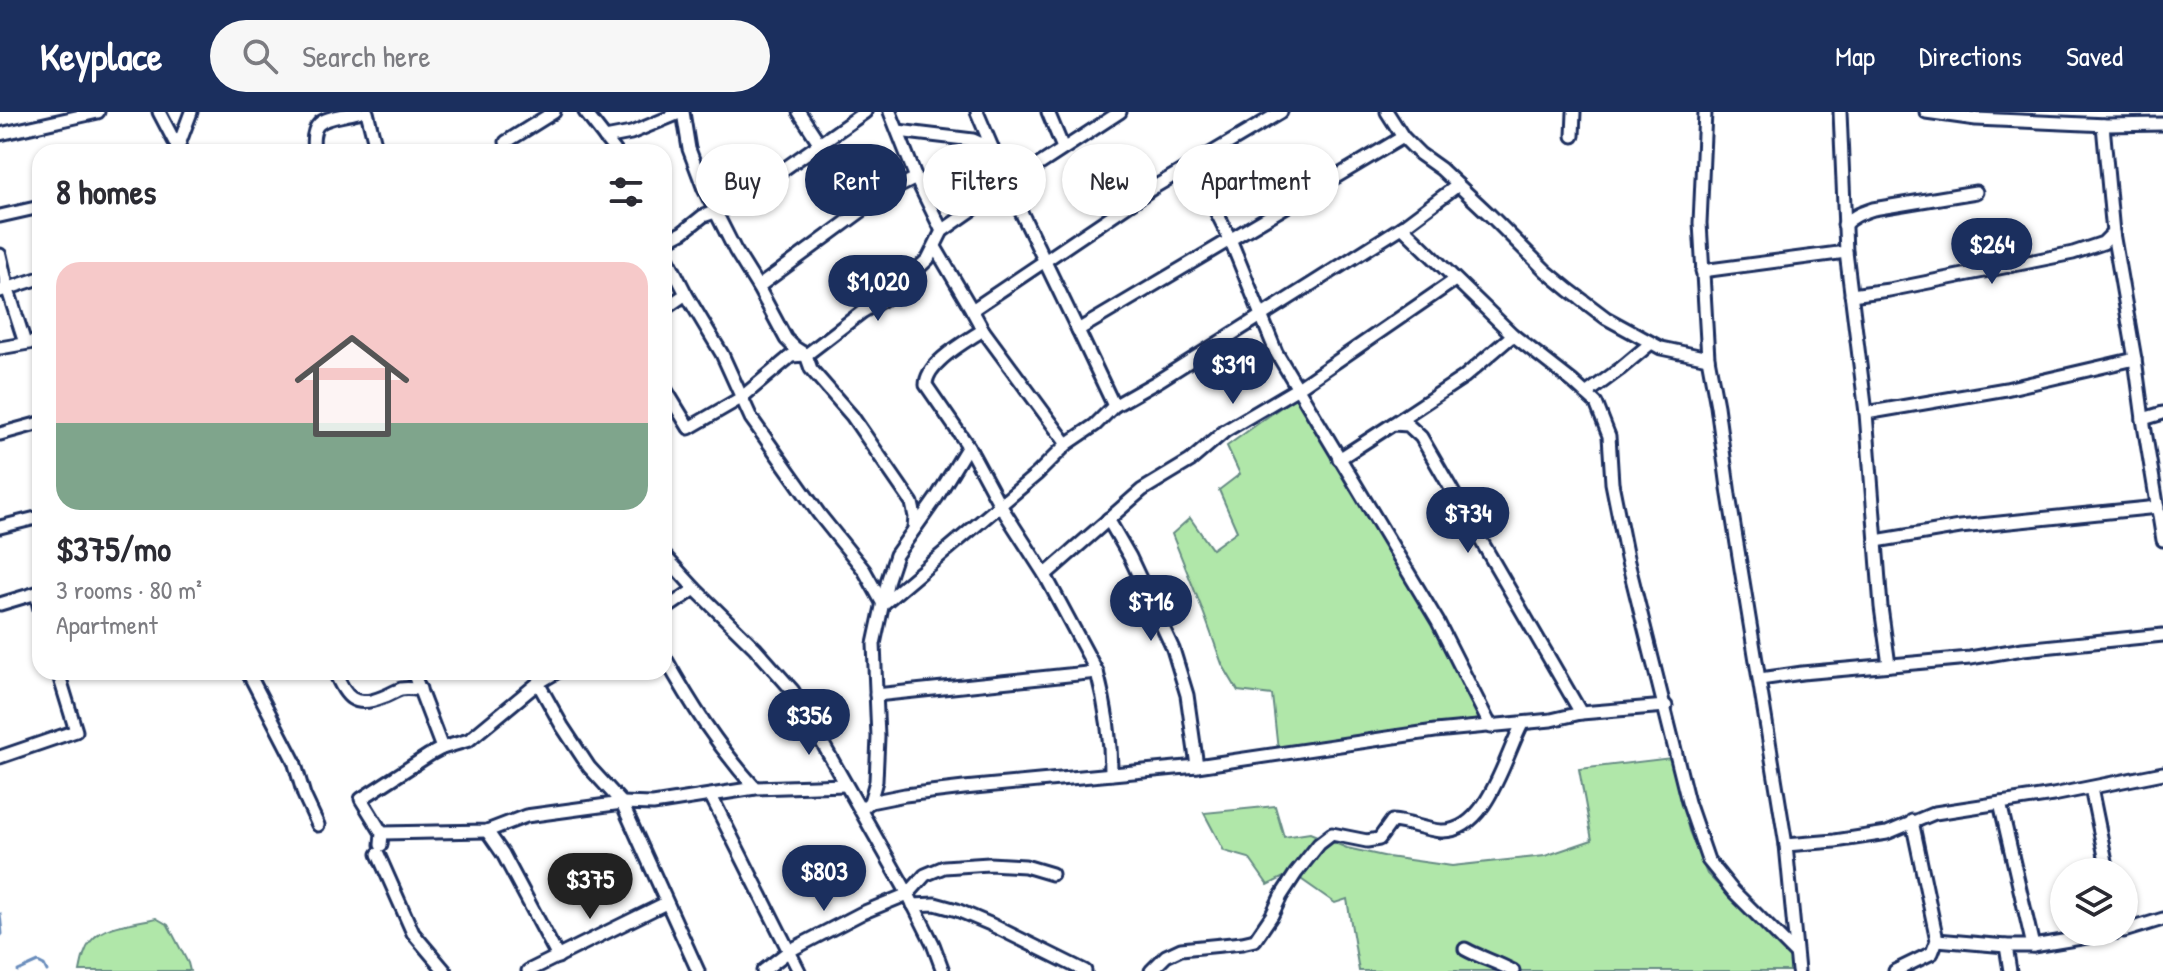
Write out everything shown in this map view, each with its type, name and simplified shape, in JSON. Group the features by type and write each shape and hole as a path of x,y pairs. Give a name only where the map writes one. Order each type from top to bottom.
{"street":[{"path":"0,134 98,112"},
{"path":"159,112 176,144"},
{"path":"181,144 191,112"},
{"path":"313,144 314,128 320,122 358,112"},
{"path":"367,112 375,144"},
{"path":"506,142 554,112"},
{"path":"585,112 610,144"},
{"path":"605,138 631,133 682,112 696,168"},
{"path":"799,112 820,144 865,112"},
{"path":"890,112 916,178 942,231"},
{"path":"977,112 991,144"},
{"path":"1048,112 1062,146"},
{"path":"1069,144 1120,112"},
{"path":"1226,144 1281,112"},
{"path":"1387,112 1403,137 1558,281 1606,318 1651,343 1674,352 1708,358"},
{"path":"1573,136 1574,112"},
{"path":"1705,112 1700,223 1708,358 1786,845 1798,971"},
{"path":"1840,112 1846,252 1866,413 1889,665"},
{"path":"1926,112 1976,119 2105,125 2163,124"},
{"path":"2107,112 2105,125 2113,233 2163,540"},
{"path":"898,131 973,140 982,144"},
{"path":"1078,330 1403,137"},
{"path":"972,310 1173,177"},
{"path":"758,287 886,193 916,178"},
{"path":"883,604 1114,406 1402,227 1458,185"},
{"path":"1844,225 1849,219 1873,209 1976,192"},
{"path":"0,216 32,209"},
{"path":"672,238 703,216"},
{"path":"718,216 786,339 806,355 811,369 852,416 912,503 914,529"},
{"path":"672,400 689,428 741,398 791,356 806,355 862,312 888,297 928,259 942,231 964,216"},
{"path":"1023,216 1114,406"},
{"path":"1218,216 1276,352 1438,622 1491,727"},
{"path":"1402,227 1513,335 1596,403 1609,436 1612,483 1627,558 1688,802 1708,860 1733,891 1795,954"},
{"path":"1851,295 2073,253 2103,243 2113,233"},
{"path":"935,247 983,330 1067,444"},
{"path":"1702,271 1846,252"},
{"path":"0,255 4,291 25,343"},
{"path":"672,267 722,354 751,418 819,514 864,570 883,604"},
{"path":"1045,575 1142,490 1190,461 1225,431 1298,388 1455,280"},
{"path":"4,291 32,281"},
{"path":"672,304 686,294"},
{"path":"983,330 935,364 926,376 926,385 968,446 1000,505 1045,575 1097,672 1111,740 1111,774"},
{"path":"1339,459 1464,377 1513,335"},
{"path":"0,348 32,342"},
{"path":"1586,394 1651,343"},
{"path":"1866,413 2006,389 2135,359"},
{"path":"2143,419 2163,413"},
{"path":"1393,424 1408,425 1421,437 1581,713"},
{"path":"0,434 32,425"},
{"path":"866,806 876,781 878,737 874,644 896,555 968,446"},
{"path":"1876,541 1960,527 2158,507"},
{"path":"0,527 32,519"},
{"path":"1108,519 1130,557 1173,649 1187,695 1197,766"},
{"path":"672,564 746,638 793,691 845,785 866,806 877,841 911,899 943,971"},
{"path":"672,605 695,589"},
{"path":"0,604 32,595"},
{"path":"1760,679 2163,635"},
{"path":"672,670 723,752 755,788"},
{"path":"876,695 1097,672"},
{"path":"0,757 76,731 60,680"},
{"path":"252,680 294,761 304,795 318,825"},
{"path":"338,680 343,692 363,702 379,699 402,688 420,689"},
{"path":"416,680 442,748"},
{"path":"445,971 413,933 361,799 442,748 469,740 539,680"},
{"path":"542,680 562,726 589,767 622,803 698,971"},
{"path":"866,806 905,795 1197,766 1435,731 1522,724 1581,713 1666,706"},
{"path":"1151,971 1166,956 1181,949 1255,940 1296,873 1319,844 1332,834 1367,841 1379,839 1392,821 1441,831 1461,827 1479,812 1495,786 1522,724"},
{"path":"1786,845 1887,833 1935,813 2163,773"},
{"path":"380,844 487,831 526,816 622,803 653,804 755,788 845,785"},
{"path":"2091,788 2105,858"},
{"path":"711,796 799,971"},
{"path":"2000,803 2033,946"},
{"path":"1895,971 1932,953 1937,940 1912,821"},
{"path":"487,831 503,854 558,957"},
{"path":"911,899 925,875 944,867 989,864 1025,866 1052,874"},
{"path":"763,971 789,951 862,913 911,899 957,910 1085,971"},
{"path":"528,971 666,903"},
{"path":"2138,927 2163,919"},
{"path":"1937,940 2006,946 2050,943"},
{"path":"2006,946 2010,971"},
{"path":"1465,949 1513,971"}],"green space":[{"path":"1295,397 1438,632 1481,721 1278,750 1272,695 1238,691 1222,664 1172,534 1190,518 1212,549 1237,531 1219,490 1240,474 1227,446"},
{"path":"1671,758 1689,831 1707,874 1791,957 1793,971 1359,971 1347,899 1335,903 1292,873 1268,885 1249,858 1224,851 1204,813 1275,806 1284,837 1310,833 1347,848 1452,866 1545,856 1592,840 1579,769"},
{"path":"156,918 168,925 190,971 80,971 87,948 97,935 112,928"}],"waterway":[{"path":"0,914 0,936"},
{"path":"18,971 38,962 47,971"}]}
